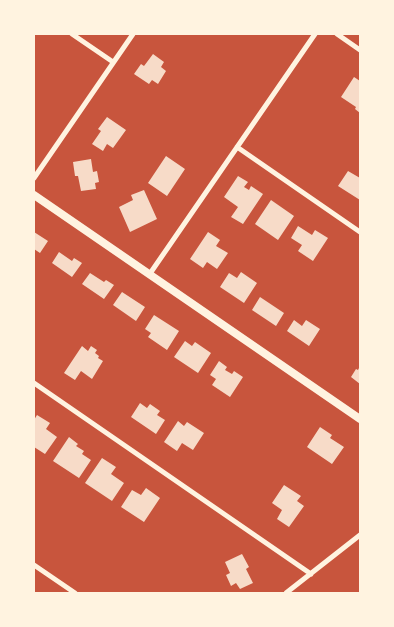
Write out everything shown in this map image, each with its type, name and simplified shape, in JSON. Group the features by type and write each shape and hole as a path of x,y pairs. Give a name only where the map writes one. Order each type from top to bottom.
{"street":[{"path":"72,34 113,62"},
{"path":"34,178 133,34"},
{"path":"149,274 315,34"},
{"path":"337,34 360,50"},
{"path":"237,147 360,232"},
{"path":"34,195 360,420"},
{"path":"34,383 311,574"},
{"path":"286,593 360,536"},
{"path":"34,565 75,593"}],"building":[{"path":"153,54 164,62 161,67 166,71 158,84 152,80 149,84 134,74 141,64 144,66"},
{"path":"354,77 360,81 360,113 355,109 356,107 341,97"},
{"path":"107,117 126,130 113,148 107,144 103,151 92,144 101,131 98,129"},
{"path":"166,156 185,169 167,196 148,183"},
{"path":"91,159 93,172 97,171 99,182 95,183 96,189 81,191 78,176 75,176 73,162"},
{"path":"348,171 360,178 360,200 338,186"},
{"path":"238,176 248,182 244,187 249,190 251,186 263,194 243,224 231,217 238,207 224,197"},
{"path":"144,190 157,219 130,232 119,207 133,200 131,195"},
{"path":"271,200 294,216 278,240 255,224"},
{"path":"298,226 312,235 315,230 328,238 313,261 298,251 302,245 291,238"},
{"path":"34,232 48,241 40,253 34,249"},
{"path":"208,232 220,240 216,246 228,253 217,269 207,262 203,268 190,259"},
{"path":"59,252 72,261 74,258 82,263 72,277 52,263"},
{"path":"241,272 257,283 244,303 220,287 229,273 237,278"},
{"path":"90,273 104,282 106,280 114,285 104,299 82,284"},
{"path":"122,292 145,307 136,321 113,305"},
{"path":"260,297 284,313 276,326 252,310"},
{"path":"154,315 179,331 167,350 148,337 151,333 145,329"},
{"path":"294,320 302,326 306,320 320,329 309,346 287,331"},
{"path":"185,341 192,346 195,342 211,353 198,373 174,357"},
{"path":"82,346 88,351 91,346 97,350 95,353 103,361 92,379 81,371 75,380 64,373"},
{"path":"219,361 227,367 225,370 232,374 234,371 243,377 230,397 212,385 216,379 210,375"},
{"path":"360,366 360,384 351,377"},
{"path":"140,403 147,408 150,404 160,411 157,415 165,420 156,434 131,417"},
{"path":"37,415 50,423 46,429 57,437 45,454 34,447 34,420"},
{"path":"178,421 184,426 187,422 204,433 193,450 182,443 177,451 164,442"},
{"path":"320,427 332,435 330,438 344,447 332,464 307,447"},
{"path":"69,437 78,444 76,446 84,451 82,454 91,460 79,478 53,461"},
{"path":"102,458 116,467 111,474 124,483 112,501 85,483"},
{"path":"284,485 301,496 297,501 304,506 289,527 277,519 282,510 272,503"},
{"path":"146,488 160,498 144,522 121,507 132,490 141,495"},
{"path":"242,554 249,567 246,569 253,583 240,589 236,583 231,586 226,575 230,573 225,562"}]}
